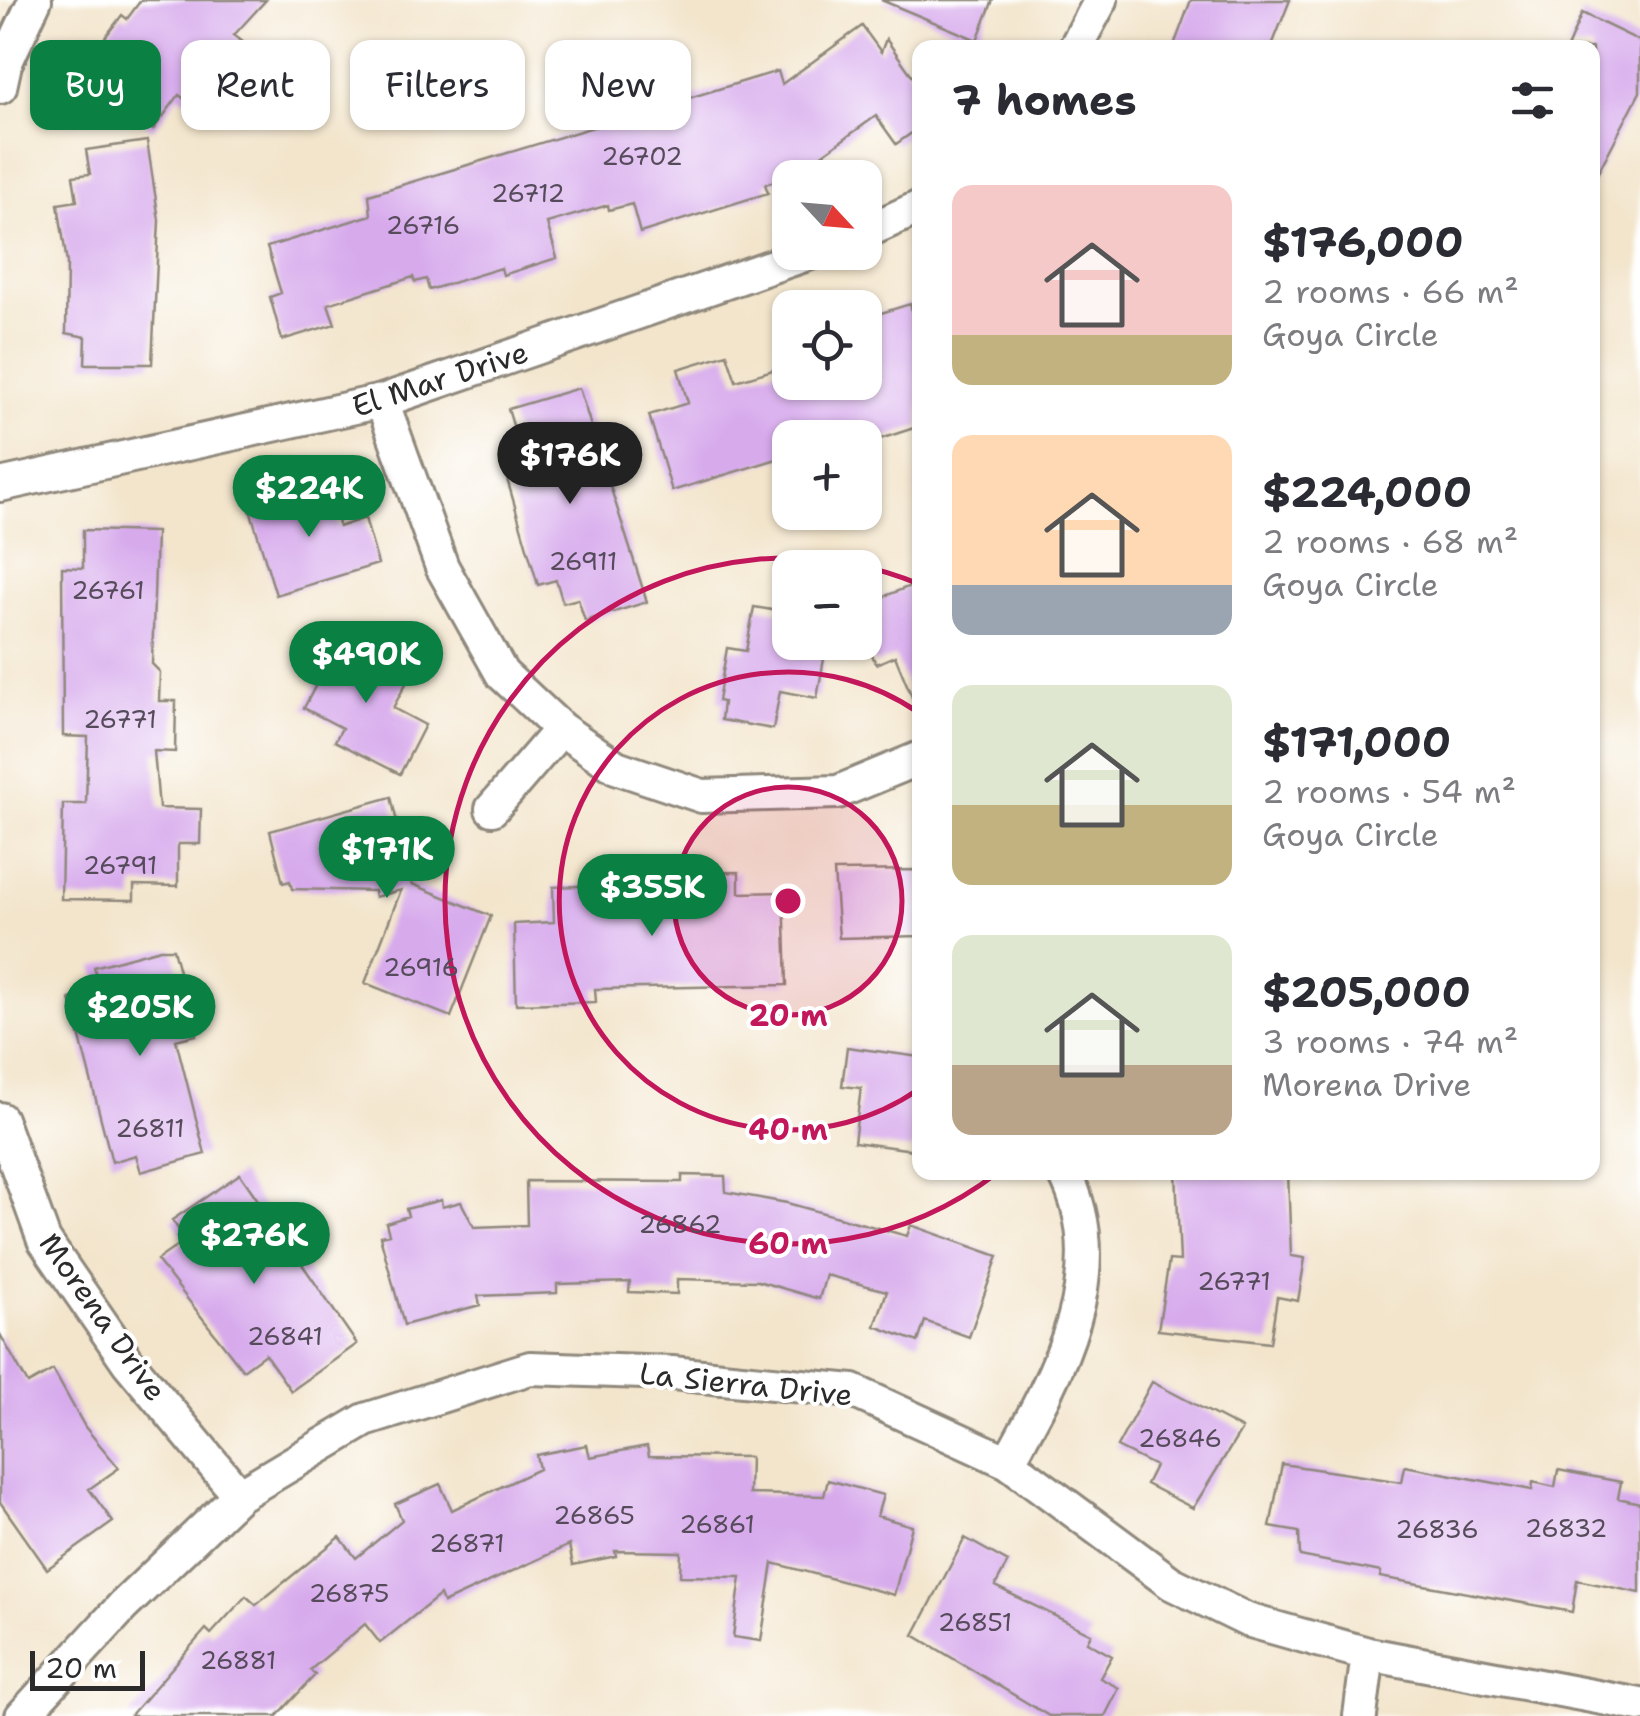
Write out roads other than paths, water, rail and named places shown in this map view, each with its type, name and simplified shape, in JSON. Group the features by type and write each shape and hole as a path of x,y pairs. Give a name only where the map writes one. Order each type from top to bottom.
{"street":[{"path":"0,87 5,64 35,0"},
{"path":"1079,40 1101,0"},
{"path":"882,224 912,210"},
{"name":"El Mar Drive","path":"0,485 382,401 772,266"},
{"path":"382,401 442,568 502,674 562,729 616,766 702,796 838,792 912,761"},
{"path":"492,810 562,729"},
{"name":"Morena Drive","path":"0,1119 44,1240 128,1362 239,1495"},
{"path":"1008,1462 1061,1366 1082,1296 1080,1201 1068,1180"},
{"name":"La Sierra Drive","path":"22,1716 122,1606 239,1495 365,1420 530,1368 672,1373 854,1391 1008,1462 1171,1583 1247,1620 1368,1654 1640,1705"},
{"path":"1360,1716 1368,1654"}]}
